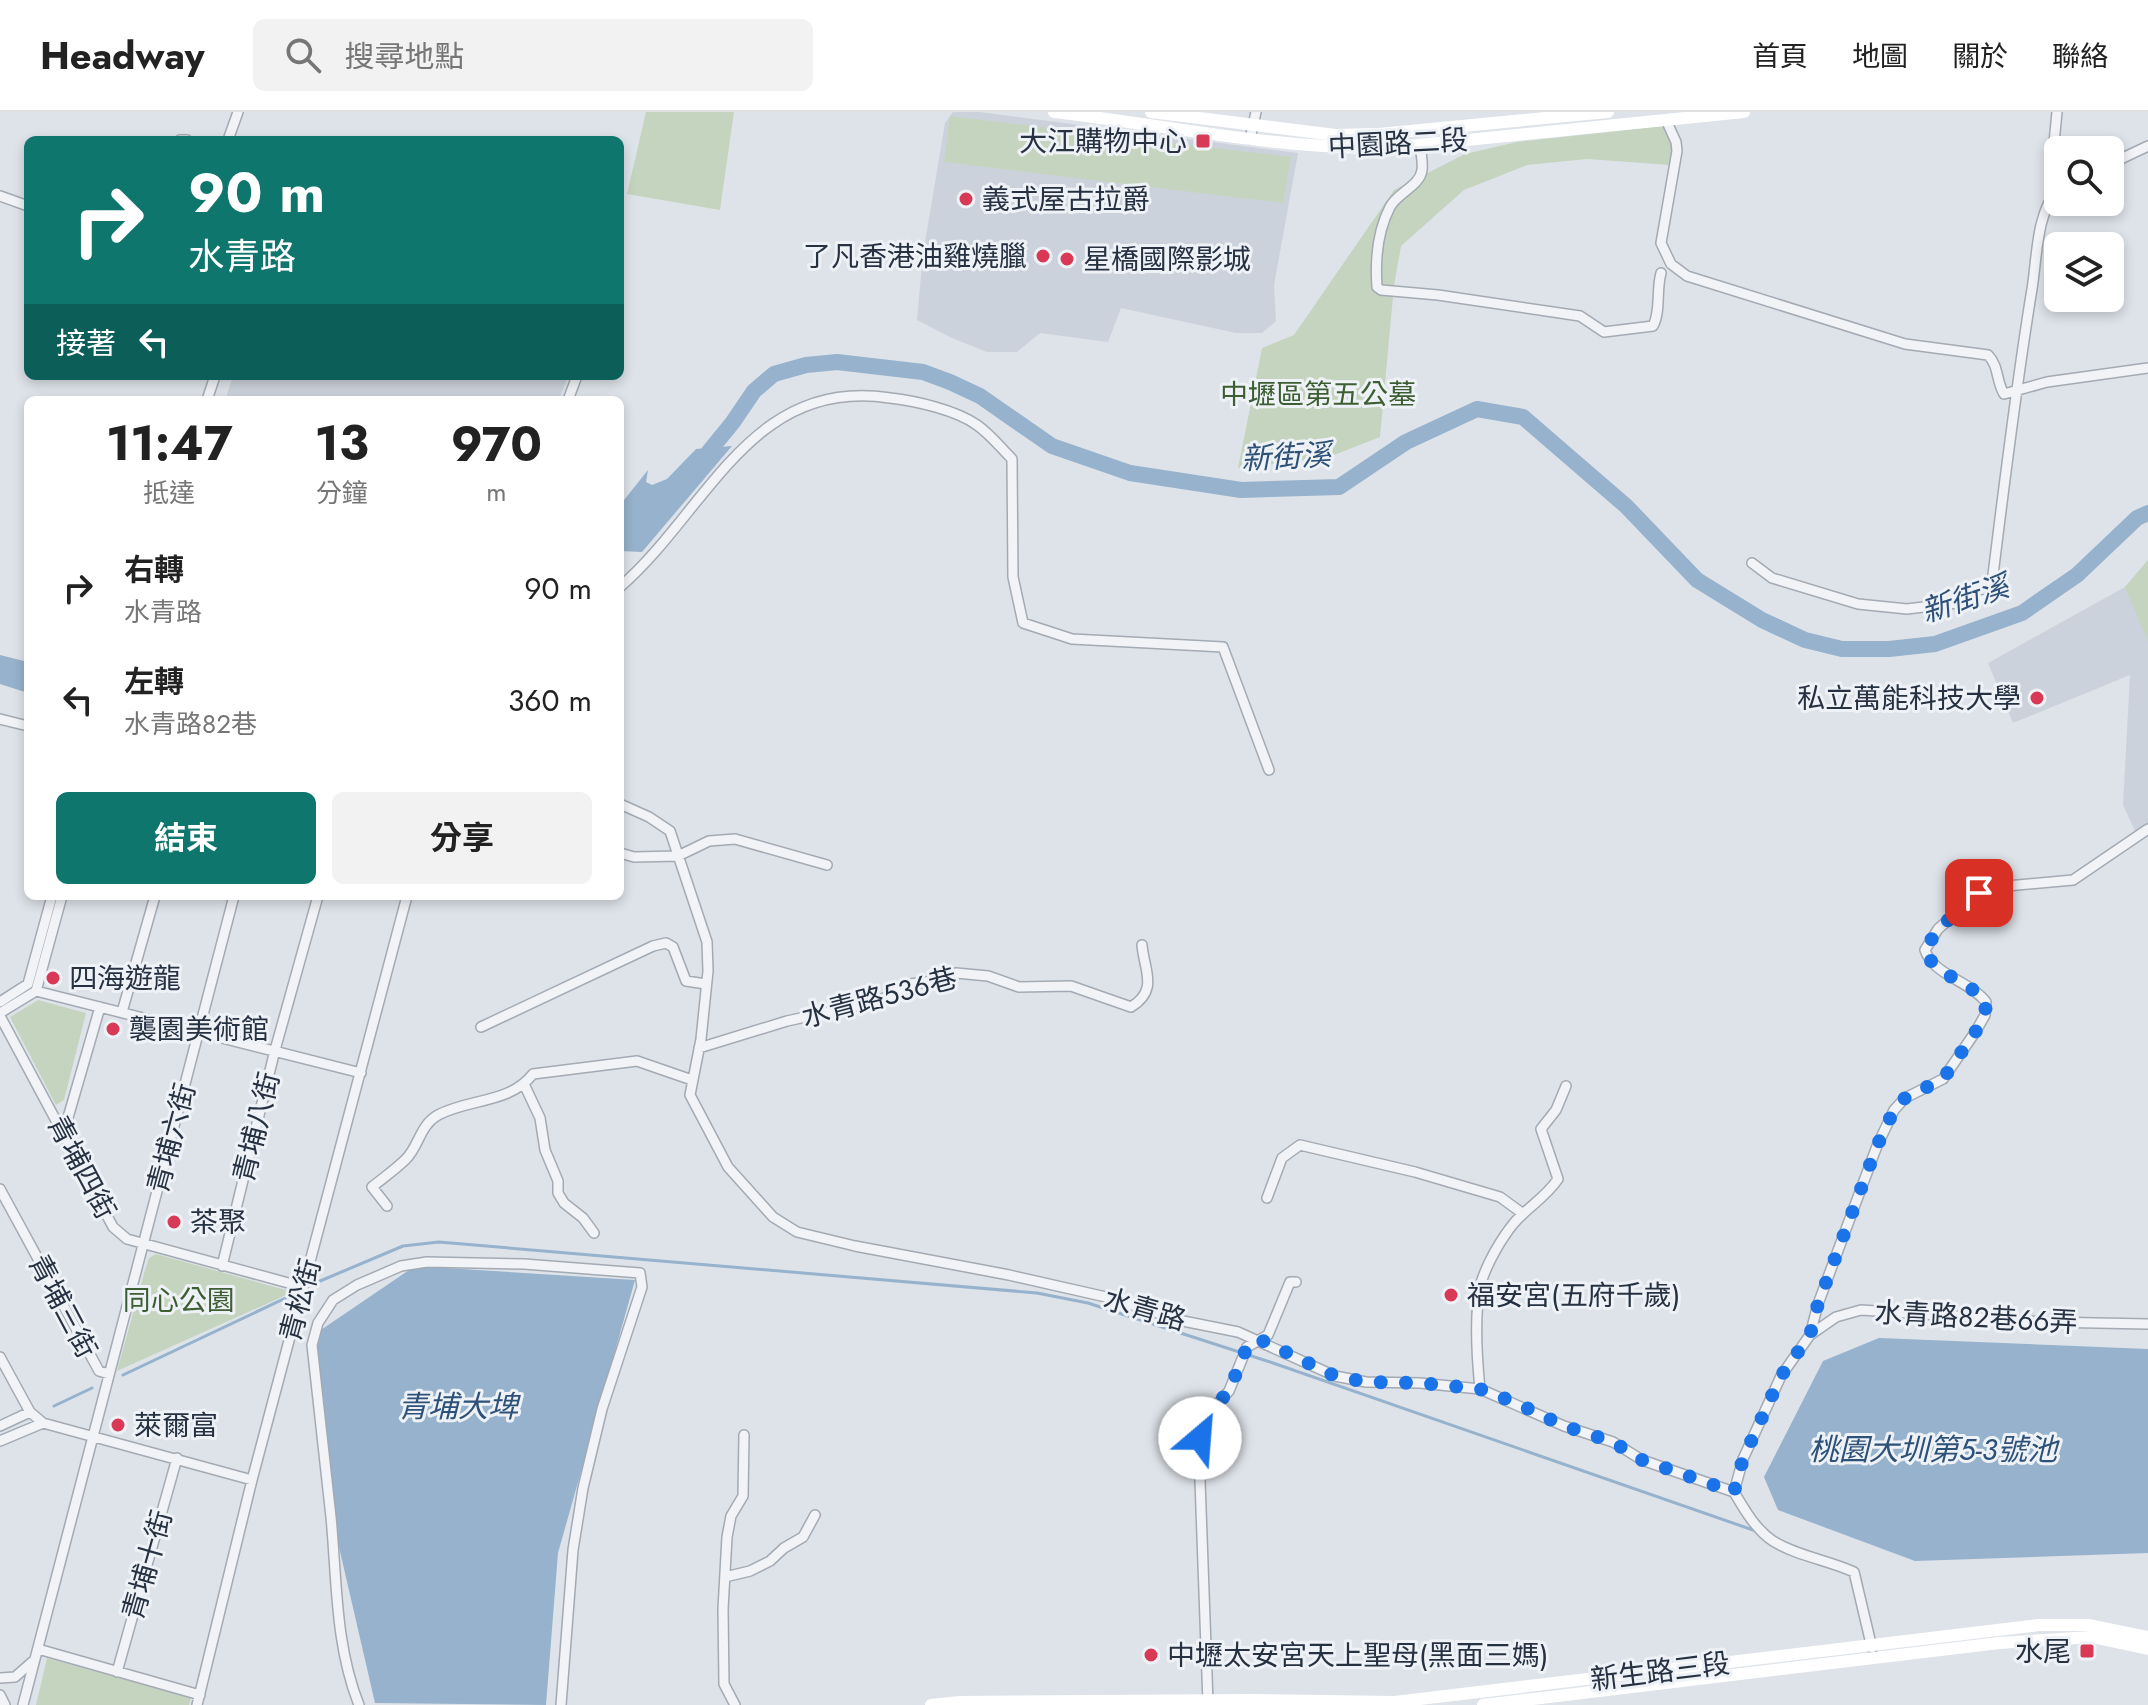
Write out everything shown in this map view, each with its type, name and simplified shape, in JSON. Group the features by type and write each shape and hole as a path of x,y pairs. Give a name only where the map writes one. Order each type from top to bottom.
{"main road":[{"name":"中園路二段","path":"1054,112 1335,149 1420,145 1665,116 1744,112"},
{"name":"中園路二段","path":"1151,112 1254,118 1335,135 1379,134 1608,112"},
{"name":"新生路三段","path":"1483,1705 1573,1700 2039,1625 2088,1625 2148,1637"},
{"name":"新生路三段","path":"931,1705 960,1702 1395,1702 1873,1652 1999,1643 2092,1637 2148,1649"}],"street":[{"path":"229,136 238,112"},
{"path":"2055,136 2057,112"},
{"path":"1665,116 1677,151 1661,243 1671,264 1687,276 1905,344 1988,355 1995,361 2004,394 2047,382 2148,368"},
{"path":"1250,139 1254,118"},
{"path":"1420,145 1422,171 1419,179 1395,199 1380,235 1376,268 1377,287 1381,290 1438,295 1580,316 1604,332 1653,326 1657,316 1657,286 1661,273"},
{"path":"2124,157 2148,146"},
{"path":"0,196 24,205"},
{"path":"1752,563 1772,578 1858,604 1907,609 1990,599 2017,390 2040,234 2046,216"},
{"path":"624,584 644,566 697,499 749,441 767,427 806,406 844,396 881,396 922,402 977,424 1012,459 1013,577 1023,623 1072,639 1223,647 1269,770"},
{"path":"0,719 24,725"},
{"name":"水青路","path":"624,806 670,831 707,942 699,1048 690,1095 728,1167 773,1217 797,1232 1064,1287 1259,1339 1335,1376 1366,1382 1480,1389 1564,1426 1613,1442 1642,1460 1734,1492"},
{"path":"1873,1652 1854,1572 1771,1540 1748,1516 1734,1492 1743,1459 1781,1376 1810,1335 1818,1304 1871,1161 1894,1110 1905,1098 1943,1079 1985,1015 1986,1002 1979,993 1928,960 1925,950 1938,929 1979,893 1996,887 2073,880 2148,829"},
{"path":"624,854 634,857 678,856 709,841 735,839 827,865"},
{"path":"0,1002 28,984 51,900"},
{"path":"0,1014 36,991 61,900"},
{"path":"122,1012 154,900"},
{"name":"青埔六街","path":"23,1705 233,900"},
{"name":"青埔八街","path":"222,1266 275,1050 317,900"},
{"name":"青松街","path":"198,1700 252,1480 406,900"},
{"path":"481,1027 653,946 666,943 673,947 686,981 706,984"},
{"name":"水青路536巷","path":"699,1048 787,1021 879,1001 910,984 934,981 956,973 988,976 1019,987 1071,986 1131,1007 1141,1001 1148,981 1149,969 1142,945"},
{"path":"36,991 361,1073"},
{"path":"60,1125 67,1121 100,1007"},
{"name":"青埔四街","path":"0,1014 113,1227 127,1239 143,1245 303,1287"},
{"path":"387,1206 372,1187 408,1157 425,1126 436,1116 460,1106 501,1098 524,1084 533,1074 637,1061 692,1080"},
{"path":"524,1084 540,1118 545,1150 558,1181 558,1193 594,1233"},
{"path":"1480,1389 1478,1320 1481,1283 1505,1234 1522,1213 1550,1192 1558,1179 1541,1129 1556,1110 1566,1086"},
{"path":"1267,1198 1282,1158 1300,1145 1415,1172 1500,1197 1522,1213"},
{"name":"青埔三街","path":"0,1189 99,1371 109,1374"},
{"path":"359,1705 350,1683 341,1644 312,1345 318,1323 333,1300 383,1272 427,1262 524,1264 640,1273 642,1287 602,1409 583,1488 573,1550 561,1705"},
{"path":"1208,1703 1198,1425 1229,1391 1247,1347 1268,1335 1290,1282 1296,1282"},
{"name":"水青路82巷66弄","path":"1810,1335 1836,1317 1861,1310 2045,1322 2148,1324"},
{"path":"0,1357 30,1412 43,1423 252,1480"},
{"path":"0,1426 30,1412"},
{"path":"0,1441 43,1423"},
{"path":"735,1705 724,1684 722,1651 731,1516 743,1496 744,1435"},
{"name":"青埔十街","path":"117,1672 177,1458"},
{"path":"725,1577 750,1571 770,1561 803,1537 815,1515"},
{"path":"0,1678 15,1677 37,1653 117,1672 198,1700"},
{"path":"0,1695 5,1705"}],"shaded area":[{"name":"大江購物中心","path":"953,112 979,112 1298,153 1274,285 1276,321 1262,333 1236,333 1121,308 1108,342 1040,333 1017,352 987,352 917,320 923,254 945,123"},
{"path":"232,380 566,380 560,396 226,396"},
{"name":"私立萬能科技大學","path":"2148,560 2148,823 2135,831 2123,805 2130,675 2013,723 1988,663 2125,587"}],"green space":[{"path":"646,112 734,112 720,210 627,194"},
{"path":"950,116 1291,157 1283,203 944,162"},
{"name":"中壢區第五公墓","path":"1663,126 1673,143 1670,165 1587,159 1527,165 1464,190 1401,246 1394,286 1380,437 1329,457 1238,468 1262,348 1294,335 1394,190 1465,154 1517,142"},
{"path":"2148,560 2148,642 2125,587"},
{"path":"38,1000 86,1013 64,1100 56,1105 10,1017"},
{"name":"同心公園","path":"156,1254 293,1292 117,1371 149,1258"},
{"path":"47,1658 191,1698 189,1705 36,1705"}],"water":[{"path":"732,446 642,552 624,551 624,500 648,470 646,482 652,485 667,479 696,449"},
{"path":"0,655 24,661 24,692 0,684"},
{"name":"青埔大埤","path":"415,1266 635,1280 558,1553 546,1705 375,1703 336,1534 315,1334"},
{"name":"桃園大圳第5-3號池","path":"1879,1338 2148,1349 2148,1553 1915,1561 1778,1510 1764,1477 1823,1361"}],"waterway":[{"name":"新街溪","path":"698,465 754,391 774,374 806,365 837,362 923,372 950,382 980,396 1052,446 1130,473 1241,490 1339,487 1406,442 1477,409 1523,417 1626,506 1697,580 1762,620 1805,640 1842,649 1889,649 1935,644 2022,613 2077,575 2137,518 2148,513"},
{"path":"313,1284 403,1246 439,1242 1037,1293 1088,1303 1273,1363 1753,1530"},
{"path":"123,1375 292,1295"},
{"path":"54,1406 92,1388"}],"place":[{"name":"大江購物中心","path":"1203,141"},
{"name":"義式屋古拉爵","path":"966,199"},
{"name":"了凡香港油雞燒臘","path":"1043,256"},
{"name":"星橋國際影城","path":"1067,259"},
{"name":"私立萬能科技大學","path":"2037,698"},
{"name":"四海遊龍","path":"53,978"},
{"name":"襲園美術館","path":"113,1029"},
{"name":"茶聚","path":"174,1222"},
{"name":"福安宮(五府千歲)","path":"1451,1295"},
{"name":"萊爾富","path":"118,1425"},
{"name":"水尾","path":"2087,1651"},
{"name":"中壢太安宮天上聖母(黑面三媽)","path":"1151,1655"}],"route":[{"path":"1200,1438 1198,1425 1229,1391 1247,1347 1259,1339 1335,1376 1366,1382 1480,1389 1564,1426 1613,1442 1642,1460 1734,1492 1743,1459 1781,1376 1810,1335 1818,1304 1877,1146 1894,1110 1905,1098 1943,1079 1985,1015 1986,1002 1979,993 1928,960 1925,950 1938,929 1957,909 1979,893"}]}
